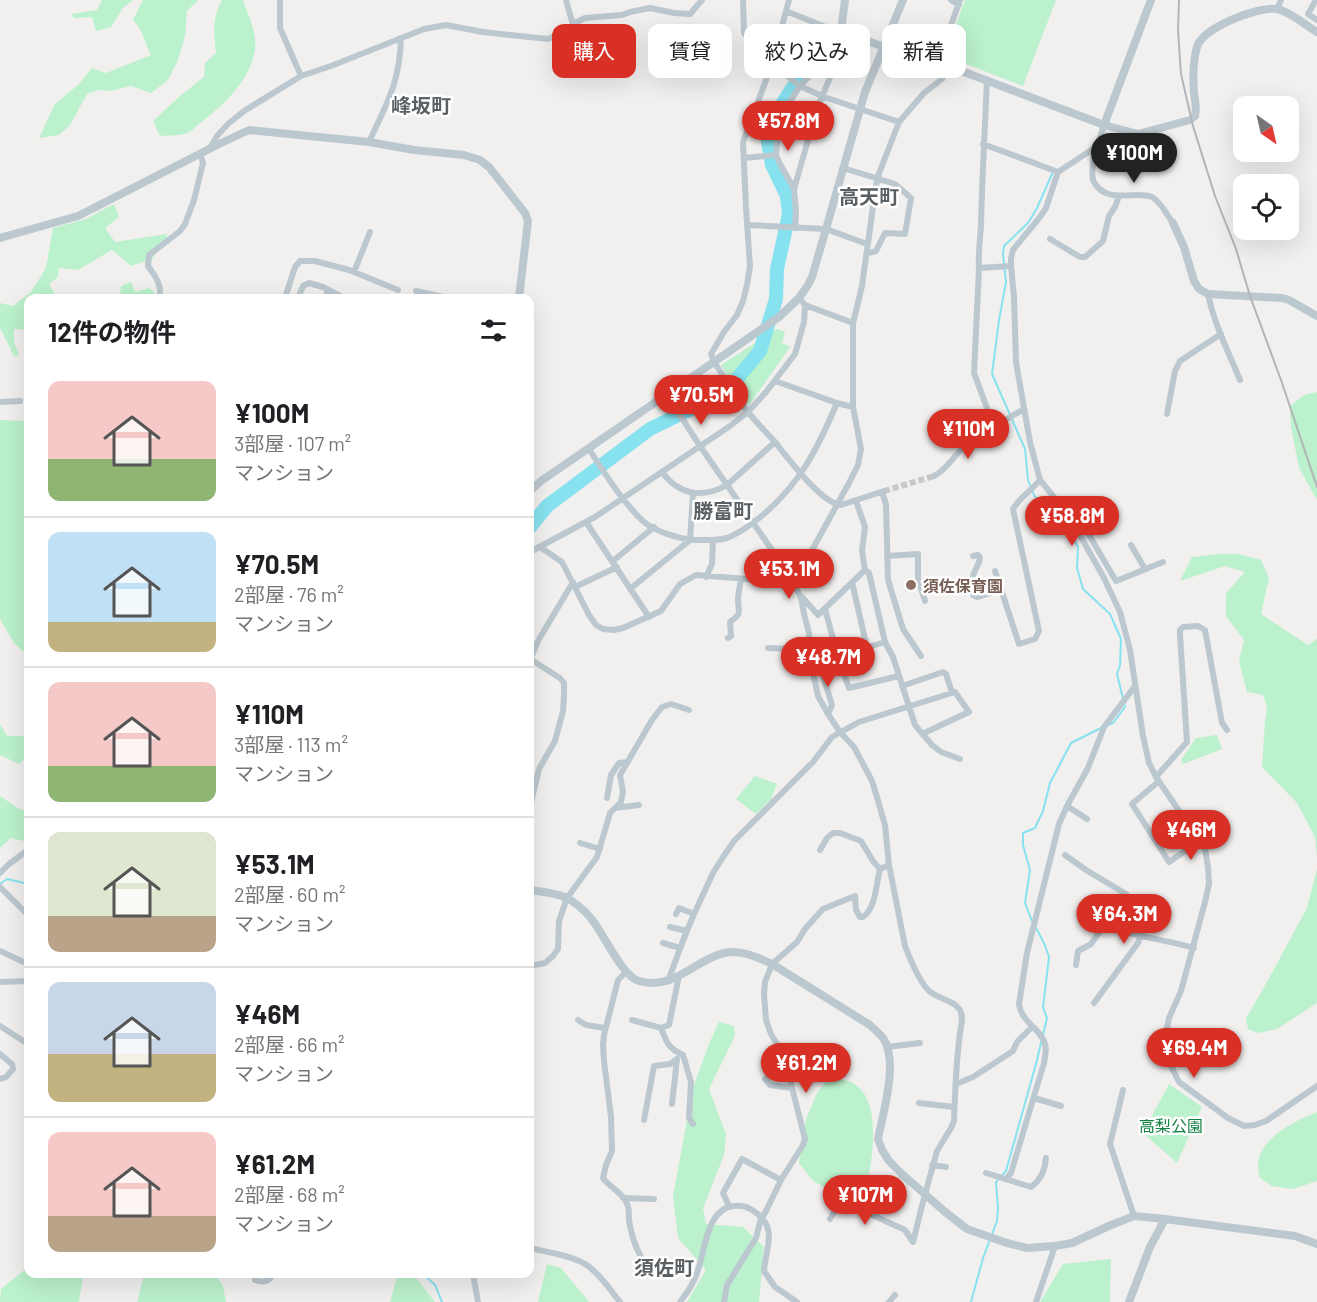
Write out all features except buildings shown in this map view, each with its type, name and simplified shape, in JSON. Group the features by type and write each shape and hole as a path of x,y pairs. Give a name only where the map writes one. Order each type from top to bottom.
{"street":[{"path":"280,0 280,28 301,76"},
{"path":"567,0 573,24"},
{"path":"650,0 650,8"},
{"path":"575,24 585,18 621,15 650,8 690,14 702,0"},
{"path":"743,0 744,33"},
{"path":"783,24 789,0"},
{"path":"842,24 845,0"},
{"path":"893,24 903,0"},
{"path":"951,0 960,2 952,24"},
{"path":"1151,0 1100,138 1093,149 1058,172 1046,208 1013,250 1011,267 1016,362 1030,442 1040,480 1068,514 1104,578 1120,612 1130,650 1149,763 1157,779 1205,849 1209,884 1205,903 1194,948 1181,991 1169,1018 1165,1038 1171,1066 1179,1082 1228,1118 1244,1126 1266,1121 1317,1086"},
{"path":"1277,9 1281,0"},
{"path":"1316,0 1308,14 1317,20"},
{"path":"966,73 1104,125 1138,134 1190,120 1195,116 1197,110 1194,90 1197,44 1219,26 1256,11 1277,9 1317,32"},
{"path":"786,11 818,24"},
{"path":"210,148 223,130 244,111 301,76 424,29 446,25 483,32 548,39 552,37"},
{"path":"369,142 397,78 401,38"},
{"path":"534,487 779,317 799,298 812,277 865,92 882,52"},
{"path":"767,78 743,142 750,266 747,285 737,315 711,354 748,412 801,474 823,495 837,505 841,505 883,491 886,504 888,580 903,629 921,656"},
{"path":"789,78 822,96 899,122"},
{"path":"794,189 776,155 779,124 787,106 808,78"},
{"path":"795,228 794,189 811,130 830,78"},
{"path":"540,546 562,562 592,620 596,626 603,629 623,628 661,611 680,584 696,575 774,582 785,582 792,579 806,561 858,465 861,449 853,407 853,323 862,286 878,179 899,122 924,93 943,78"},
{"path":"987,80 974,373 994,427"},
{"path":"0,238 78,216 249,130 369,142 464,155 480,160 489,167 525,213 528,221 519,294"},
{"path":"983,144 1058,172"},
{"path":"1093,149 1093,182 1107,193 1154,198 1173,223 1199,289 1208,294 1282,298 1317,316"},
{"path":"160,294 158,282 148,266 149,255 180,231 185,224 194,200 203,163 200,153"},
{"path":"744,158 776,155"},
{"path":"843,168 895,184 911,198 905,234 885,234 876,250 866,254"},
{"path":"1050,238 1080,257 1085,257 1103,241 1109,216 1119,196"},
{"path":"747,225 826,230 867,244"},
{"path":"354,272 369,235 360,235"},
{"path":"286,294 295,267 300,261 315,261 354,272 398,290"},
{"path":"979,268 1011,267"},
{"path":"300,294 303,286 309,283 336,294"},
{"path":"326,294 328,290"},
{"path":"416,291 430,294"},
{"path":"1208,294 1240,381"},
{"path":"799,298 805,305 853,323"},
{"path":"534,550 586,522 624,498 748,412 795,354 804,322 805,305"},
{"path":"1167,414 1175,371 1180,361 1221,334"},
{"path":"775,381 853,407"},
{"path":"667,395 800,594 818,615 865,570"},
{"path":"0,402 20,401"},
{"path":"589,449 603,471 645,523 669,534 690,540 727,538 753,523 789,489 801,474 823,436 837,403"},
{"path":"934,476 944,471 962,448 1024,409"},
{"path":"662,472 674,485 693,493 706,493 727,485 775,442"},
{"path":"995,571 1019,644 1035,639 1039,630 1013,509 1017,502 1028,494 1040,480"},
{"path":"630,589 690,540 693,493"},
{"path":"856,501 865,527 862,551 865,570 869,573 885,642 893,657 915,725 941,752 960,759"},
{"path":"1090,537 1104,507"},
{"path":"586,522 649,617"},
{"path":"534,650 574,585 615,564 654,527"},
{"path":"1075,528 1085,528 1116,581 1163,562"},
{"path":"706,577 712,564 713,540"},
{"path":"1131,545 1145,569"},
{"path":"887,556 918,554 918,579 925,601"},
{"path":"974,556 978,555 980,563 972,575 973,595 977,597 1001,590"},
{"path":"728,638 731,636 730,622 740,610 738,601 741,579"},
{"path":"852,582 867,648"},
{"path":"800,594 809,633 812,668 818,696 840,732 854,747 872,781 885,825 889,865 905,946 927,989 953,1004 960,1010 962,1017 954,1121 937,1150 913,1242 905,1230 844,1202 840,1203 830,1219"},
{"path":"825,609 849,688 899,676"},
{"path":"1200,841 1169,862 1132,804 1157,779 1187,742 1180,635 1180,630 1184,627 1198,626 1205,630 1222,723 1227,730"},
{"path":"828,714 832,705 819,662 885,642"},
{"path":"775,657 772,648 811,650"},
{"path":"534,662 560,678 564,683 563,711 555,741 539,769 534,790"},
{"path":"902,686 943,672 946,674 952,693"},
{"path":"1006,1179 1011,1173 1046,1054 1043,1037 1020,1011 1019,1004 1027,952 1059,824 1088,768 1104,727 1135,686"},
{"path":"668,981 713,873 734,841 813,762 832,737 859,722 955,692 969,712 922,734"},
{"path":"534,965 545,963 558,949 560,921 567,898 597,857 610,813 621,802 623,792 620,775 652,720 662,707 671,704 689,710"},
{"path":"607,798 611,775 619,763 628,762"},
{"path":"615,808 639,805"},
{"path":"1067,806 1087,819"},
{"path":"820,850 827,838 833,833 840,833 861,841 880,869"},
{"path":"580,843 600,849"},
{"path":"0,873 24,853"},
{"path":"1065,855 1125,894 1091,944 1078,951 1076,965"},
{"path":"880,869 889,865"},
{"path":"724,1302 727,1285 756,1238 760,1222 805,1139 784,1056 766,1020 765,982 772,964 797,942 823,909 855,896 857,914 863,917 868,914 880,869"},
{"path":"0,887 24,911"},
{"path":"534,891 567,898 582,909 592,919 626,972 636,981 646,983 668,981 724,952 740,952 772,964 866,1022 884,1039 891,1065 878,1139 882,1150 902,1174 967,1229 1027,1248 1055,1246 1072,1243 1134,1216 1295,1236 1317,1244"},
{"path":"676,914 679,908 694,914"},
{"path":"1105,925 1140,937 1167,940 1194,948"},
{"path":"670,927 687,931"},
{"path":"1094,1003 1140,937"},
{"path":"663,943 680,948"},
{"path":"0,951 24,962"},
{"path":"626,972 618,980 605,1028 603,1045 611,1116 612,1151 603,1178 628,1205 635,1246 645,1264"},
{"path":"632,1020 661,1028 669,1025 679,976"},
{"path":"0,982 24,981"},
{"path":"578,1020 586,1025 605,1028"},
{"path":"0,1026 24,1041"},
{"path":"956,1084 973,1077 1013,1051 1017,1042 1032,1027"},
{"path":"661,1028 666,1042 678,1056 672,1104"},
{"path":"887,1047 920,1043"},
{"path":"0,1054 12,1064 13,1069 6,1077 0,1079"},
{"path":"644,1120 654,1066 670,1064 678,1056 683,1055 691,1082 689,1118 693,1124"},
{"path":"765,1079 770,1085 792,1088"},
{"path":"1123,1090 1110,1144 1134,1216"},
{"path":"1034,1098 1061,1106"},
{"path":"919,1103 954,1107"},
{"path":"986,1173 1031,1187 1041,1177 1046,1166 1046,1158"},
{"path":"729,1206 723,1192 742,1159 781,1180"},
{"path":"932,1165 946,1167"},
{"path":"623,1198 654,1199"},
{"path":"680,1302 690,1291 712,1222 718,1213 729,1206 741,1205 753,1210 765,1220 770,1233 764,1271 775,1287 797,1302"},
{"path":"1129,1302 1150,1247 1165,1219"},
{"path":"1036,1302 1055,1246"},
{"path":"534,1249 577,1260 588,1266 620,1302"},
{"path":"255,1280 266,1281 271,1278"},
{"path":"474,1278 478,1302"},
{"path":"889,1302 895,1295"}],"green space":[{"path":"102,0 133,0 123,8 111,27 96,31 92,17 74,18 71,14 97,10"},
{"path":"143,0 198,0 187,11 185,36 178,60 168,80 151,93 131,86 87,94 70,125 59,135 39,138 55,104 79,84 92,68 106,73 151,55 142,32 133,20"},
{"path":"222,0 243,0 250,18 255,49 248,72 226,101 191,131 181,135 160,136 153,121 204,77 205,63 216,53 215,19"},
{"path":"965,0 1056,0 1023,86 966,64 966,24 956,24"},
{"path":"114,204 119,217 105,228 115,242 167,234 167,238 152,259 131,266 112,250 78,270 59,268 58,277 49,284 55,294 28,294 46,268 53,228 86,219"},
{"path":"131,282 135,292 149,288 155,293 120,294 121,286"},
{"path":"24,297 24,330 14,329 14,342 19,355 14,356 0,328 0,303 13,306"},
{"path":"777,329 785,332 782,343 790,347 750,404 746,405 721,365"},
{"path":"1317,392 1317,500 1299,468 1291,426 1290,406 1304,395"},
{"path":"0,420 24,421 24,652 14,643 0,619"},
{"path":"1238,554 1261,560 1269,578 1261,614 1308,645 1317,639 1317,857 1315,837 1297,803 1262,767 1267,707 1263,695 1247,692 1239,661 1244,640 1226,616 1226,593 1245,572 1225,566 1180,581 1192,557"},
{"path":"0,724 7,736 24,736 24,760 19,764 0,755"},
{"path":"1217,735 1222,749 1183,764 1181,760 1196,738"},
{"path":"755,776 777,784 771,799 756,814 736,799"},
{"path":"0,796 24,810 24,841 11,838 0,848"},
{"path":"1317,869 1317,1003 1277,1029 1258,1033 1248,1029 1246,1018 1307,908"},
{"path":"719,1022 734,1026 735,1036 709,1089 726,1134 724,1155 703,1208 706,1224 743,1227 764,1247 759,1302 687,1302 706,1270 678,1238 673,1196 693,1088"},
{"path":"836,1079 852,1083 864,1094 869,1104 873,1130 868,1180 855,1189 840,1192 813,1181 799,1163 806,1119 817,1093 825,1083"},
{"name":"高梨公園","path":"1169,1084 1202,1107 1177,1163 1143,1133"},
{"path":"1317,1112 1317,1181 1293,1189 1272,1186 1260,1178 1258,1163 1265,1145 1289,1125"},
{"path":"1111,1259 1110,1302 1040,1302 1063,1264"},
{"path":"547,1264 561,1268 589,1302 538,1302"},
{"path":"24,1270 24,1278 83,1278 79,1302 0,1302 1,1289"},
{"path":"143,1278 218,1278 223,1286 226,1302 137,1302"},
{"path":"397,1278 416,1278 435,1302 390,1302"}],"waterway":[{"path":"534,522 547,506 650,429 703,403 736,380 760,351 776,299 777,269 789,214 787,196 772,165 768,142 769,125 799,78"},
{"path":"1052,174 1028,223 1004,246 1006,282 992,374 1025,449 1028,480 1034,495 1059,530 1072,536 1078,547 1077,568 1083,589 1110,614 1121,639 1120,665 1117,674 1125,707 1113,723 1108,725"},
{"path":"1032,921 1025,903 1030,870 1023,845 1023,833 1035,828 1043,811 1050,783 1071,743 1103,727"},
{"path":"0,884 7,879 24,883"},
{"path":"971,1302 983,1258 997,1221 996,1182 1006,1171 1047,1018 1043,1007 1049,957 1035,926"},
{"path":"427,1278 435,1285 442,1302"}],"tunnel":[{"path":"884,491 934,476"}],"railway":[{"path":"1179,0 1178,30 1181,74 1193,126 1215,196 1236,249 1250,296 1317,487"}],"place":[{"name":"須佐保育園","path":"911,585"}],"district":[{"name":"峰坂町","path":"421,105"},
{"name":"高天町","path":"869,196"},
{"name":"勝富町","path":"723,510"},
{"name":"須佐町","path":"664,1267"}]}
